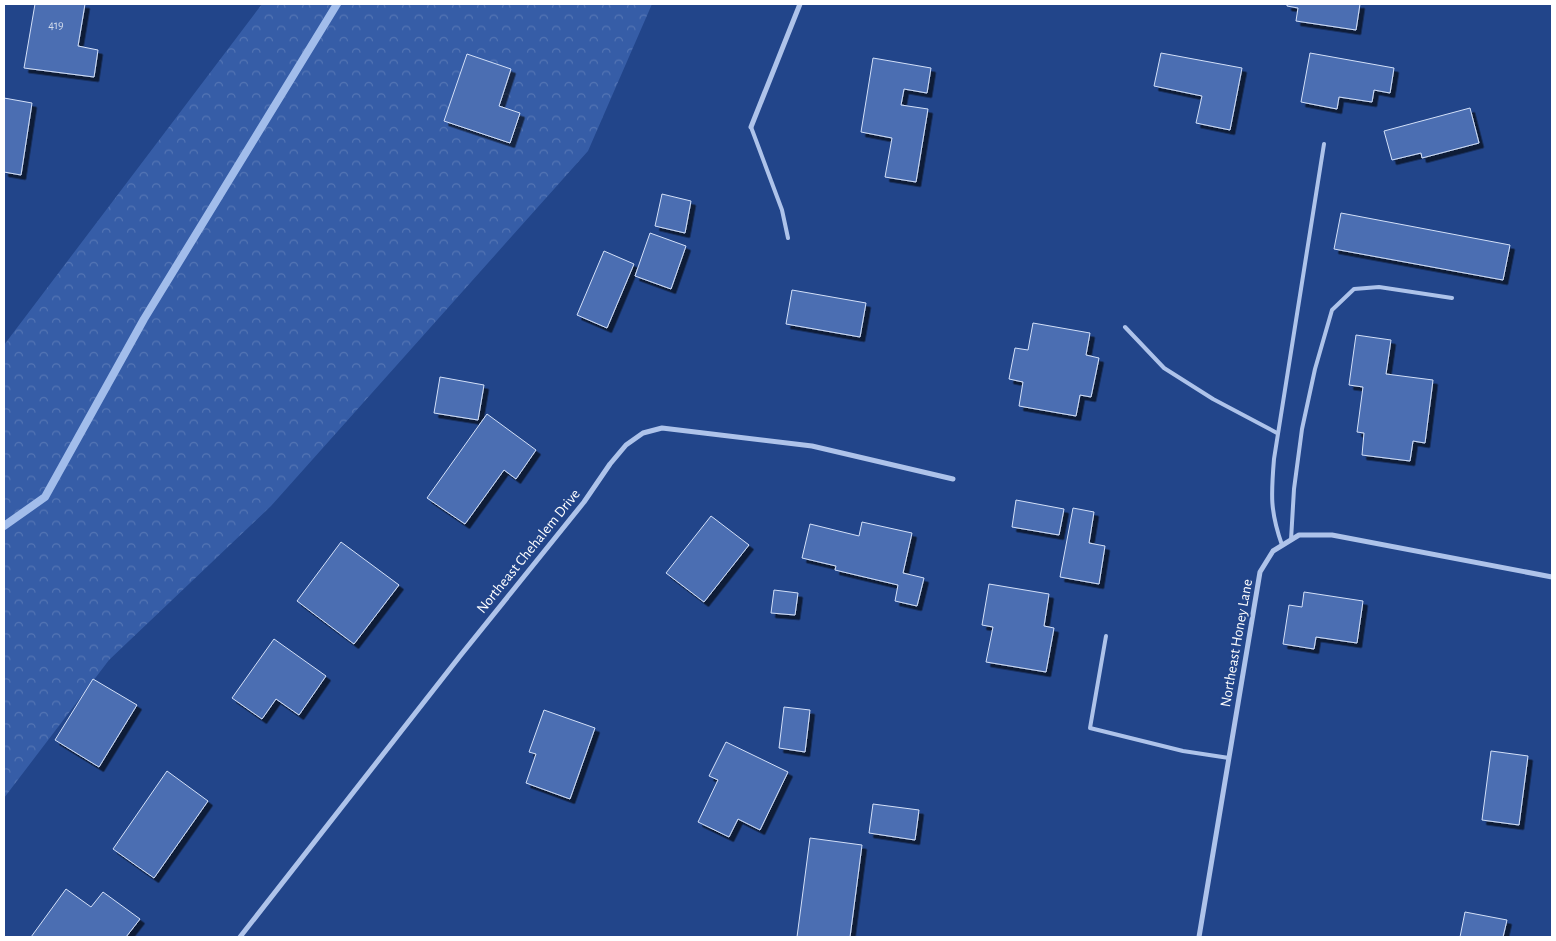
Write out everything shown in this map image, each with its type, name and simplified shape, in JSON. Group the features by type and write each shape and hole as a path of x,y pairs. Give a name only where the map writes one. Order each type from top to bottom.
{"street":[{"path":"751,128 800,4"},
{"name":"Northeast Chehalem Drive","path":"240,937 460,656 584,502 610,464 626,445 643,433 662,428 812,446 953,480"},
{"name":"Northeast Honey Lane","path":"1198,937 1260,572 1273,551 1299,535 1332,534 1552,577"}],"lane":[{"path":"751,128 782,210 788,238"},
{"path":"1282,545 1273,519 1271,491 1277,433 1324,144"},
{"path":"1291,540 1294,489 1302,429 1315,369 1332,310 1354,289 1379,287 1452,298"},
{"path":"1124,327 1164,368 1213,399 1277,433"},
{"path":"1106,636 1090,728 1183,751 1229,758"}],"green space":[{"path":"262,4 652,4 588,151 271,506 109,660 4,798 4,345"}],"building":[{"path":"35,4 85,4 78,46 98,50 94,77 24,68"},
{"path":"1287,4 1360,4 1356,30 1296,21 1298,8 1287,6"},
{"path":"1161,53 1242,68 1230,130 1196,123 1202,96 1154,86"},
{"path":"1310,53 1394,68 1390,93 1374,90 1372,102 1339,97 1337,109 1301,102"},
{"path":"467,54 511,69 499,106 520,113 510,143 444,121"},
{"path":"873,58 931,68 927,93 904,89 901,105 928,109 916,182 885,177 892,138 861,132"},
{"path":"4,98 32,103 21,175 4,172"},
{"path":"1470,108 1479,143 1422,158 1421,153 1392,160 1384,131"},
{"path":"662,194 691,201 685,233 655,226"},
{"path":"1341,213 1510,245 1503,280 1334,249"},
{"path":"650,233 686,246 671,289 635,276"},
{"path":"604,251 634,264 607,328 577,315"},
{"path":"792,290 866,303 860,337 786,324"},
{"path":"1033,323 1090,333 1086,355 1099,358 1091,397 1080,395 1076,416 1019,406 1023,382 1009,379 1015,348 1028,350"},
{"path":"1356,335 1391,340 1386,374 1433,380 1425,443 1413,441 1410,461 1362,455 1364,433 1357,432 1363,387 1349,385"},
{"path":"440,377 484,385 478,420 434,413"},
{"path":"487,414 536,450 516,479 504,470 465,524 427,498"},
{"path":"1016,500 1064,509 1059,535 1012,527"},
{"path":"1073,508 1094,512 1089,543 1105,546 1099,584 1060,577"},
{"path":"711,516 749,545 704,602 666,573"},
{"path":"862,522 912,533 903,573 924,578 917,606 895,601 898,585 835,570 836,566 802,558 810,524 859,536"},
{"path":"341,542 399,585 354,644 297,601"},
{"path":"989,584 1049,594 1044,626 1054,628 1046,672 986,662 993,627 982,625"},
{"path":"774,590 798,593 795,615 771,613"},
{"path":"1304,592 1363,601 1357,643 1316,637 1314,649 1283,644 1289,605 1302,607"},
{"path":"274,639 326,676 299,715 276,699 262,719 232,698"},
{"path":"93,679 137,705 99,767 55,740"},
{"path":"784,707 810,710 805,752 779,748"},
{"path":"544,710 595,728 570,799 526,783 536,754 529,752"},
{"path":"726,742 788,772 760,830 738,819 729,837 698,822 718,780 709,776"},
{"path":"1491,751 1528,756 1519,825 1482,820"},
{"path":"167,771 208,801 154,878 113,849"},
{"path":"873,804 919,810 915,840 869,833"},
{"path":"810,838 862,845 850,937 797,937"},
{"path":"66,889 91,907 103,892 140,919 126,937 31,937"},
{"path":"1465,912 1507,920 1503,937 1460,937"}],"waterway":[{"path":"4,526 45,497 144,319 337,4"}]}
